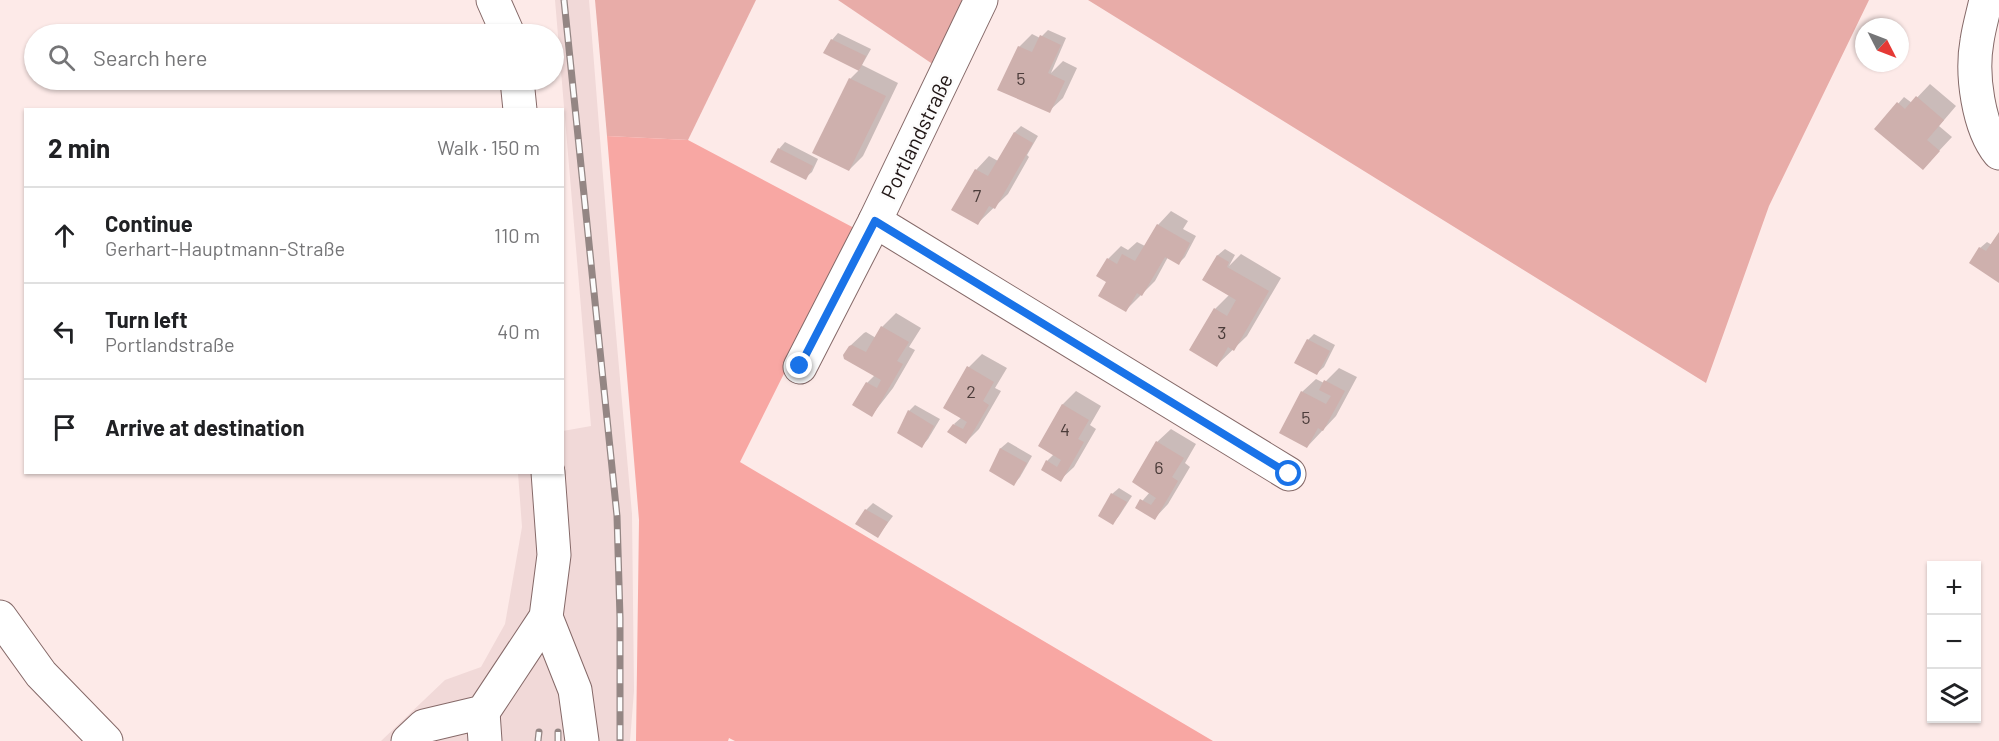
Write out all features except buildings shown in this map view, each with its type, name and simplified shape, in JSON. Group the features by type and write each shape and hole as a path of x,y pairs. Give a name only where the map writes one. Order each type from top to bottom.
{"street":[{"path":"493,0 504,24"},
{"name":"Portlandstraße","path":"800,366 875,221 981,0"},
{"path":"1986,0 1976,43 1976,84 1979,107 1990,142 1999,153"},
{"path":"518,90 520,108"},
{"path":"875,221 1289,474"},
{"path":"467,741 484,726 546,617 554,555 548,474"},
{"path":"0,617 41,674 106,741"},
{"path":"546,617 575,690 582,741"},
{"path":"408,741 424,726 484,726"}],"shaded area":[{"path":"555,0 589,0 632,514 634,691 630,741 381,741 445,680 481,667 505,624 522,527 518,474 564,474 564,431 591,426 563,90 564,24 557,24"},
{"path":"595,0 756,0 688,140 607,136"},
{"path":"838,0 966,0 934,65"},
{"path":"1088,0 1869,0 1860,18 1855,18 1855,29 1769,206 1706,383"},
{"path":"607,136 688,140 856,229 740,462 1213,741 735,741 729,738 728,741 636,741 639,520"}],"railway":[{"path":"564,0 617,516 620,741"},
{"path":"538,741 539,732"},
{"path":"558,732 558,741"}],"route":[{"path":"800,366 875,221 1289,474"}]}
